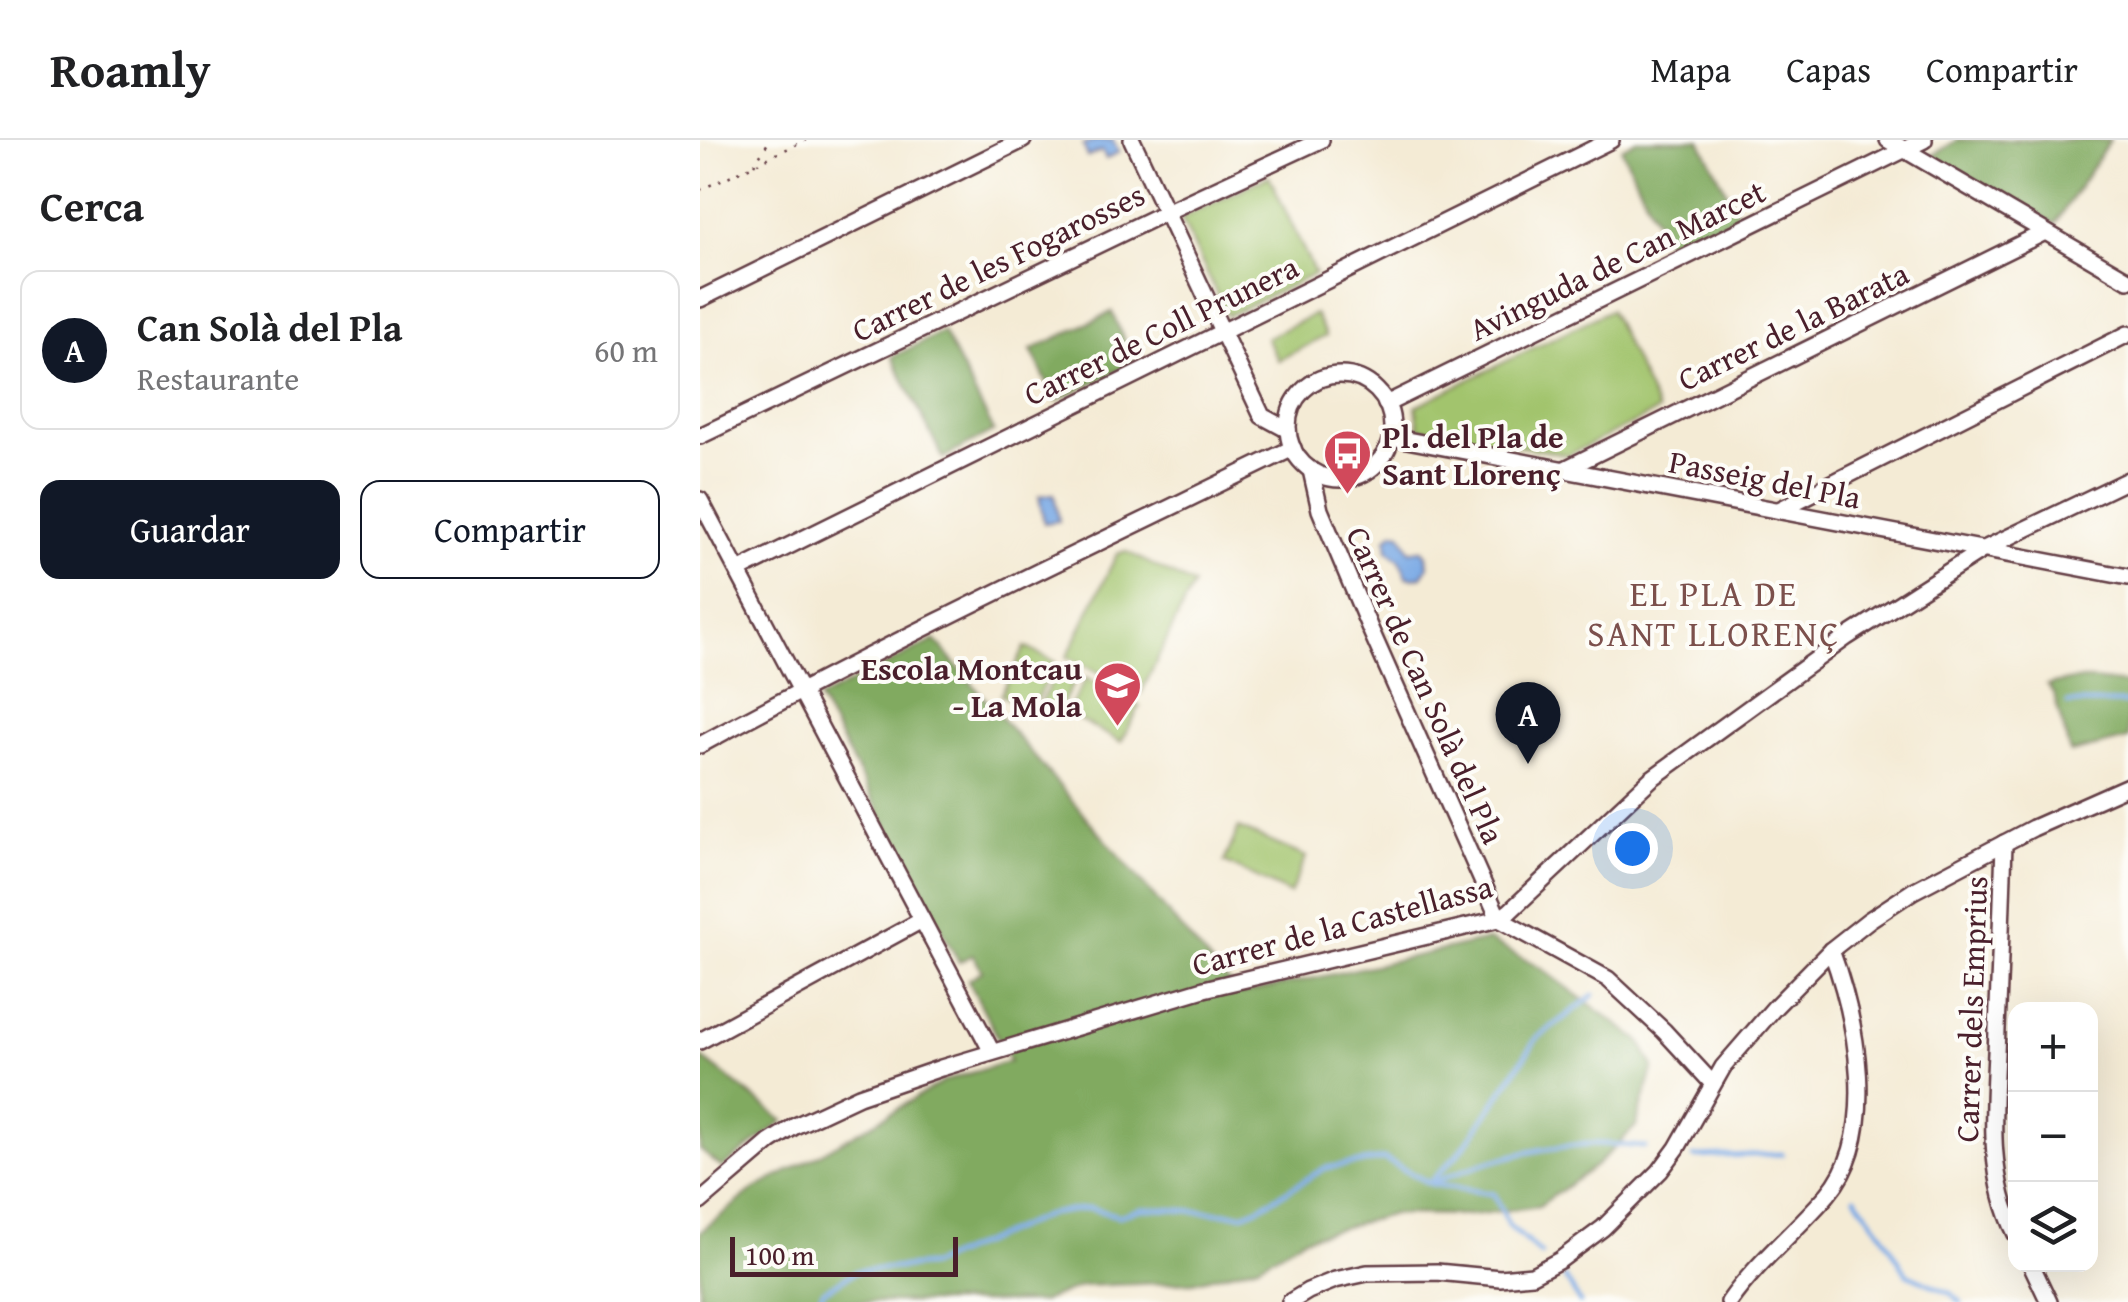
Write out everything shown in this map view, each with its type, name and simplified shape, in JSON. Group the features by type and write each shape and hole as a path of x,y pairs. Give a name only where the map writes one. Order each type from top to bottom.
{"street":[{"path":"700,299 1023,140"},
{"path":"1132,140 1262,416 1288,430"},
{"name":"Carrer de les Fogarosses","path":"700,436 1321,140"},
{"name":"Carrer de Coll Prunera","path":"738,572 1610,140"},
{"path":"1888,140 2128,280"},
{"name":"Avinguda de Can Marcet","path":"1386,404 1924,140"},
{"name":"Carrer de la Barata","path":"1565,469 2045,232"},
{"path":"1779,510 2128,334"},
{"path":"1337,375 1367,382 1386,404 1392,421 1386,452 1362,474 1336,479 1322,476 1298,458 1288,430 1290,415 1296,400 1321,378 1337,375"},
{"name":"Passeig del Pla","path":"1391,436 2128,577"},
{"path":"700,745 802,690 1294,448"},
{"name":"Carrer de Can Solà del Pla","path":"1310,470 1320,510 1499,919"},
{"name":"Carrer de la Castellassa","path":"700,1202 770,1142 860,1096 992,1052 1204,990 1499,919 1651,779 1847,637 1984,549 2128,480"},
{"path":"700,500 992,1052"},
{"path":"1290,1302 1336,1280 1367,1274 1532,1276 1560,1260 1603,1228 1660,1172 1723,1067 1831,950 1913,892 2033,828 2128,786"},
{"name":"Carrer dels Emprius","path":"2004,844 1993,1156 2008,1214"},
{"path":"1499,919 1608,979 1712,1084"},
{"path":"700,1041 922,920"},
{"path":"1729,1302 1756,1267 1828,1193 1846,1162 1856,1120 1859,1073 1854,1029 1831,950"},
{"path":"2035,1272 2049,1302"}],"path":[{"path":"753,165 770,140"},
{"path":"700,190 806,140"}],"green space":[{"path":"1637,140 1700,140 1739,216 1670,249 1621,148"},
{"path":"1957,140 2110,140 2055,224 1932,156"},
{"path":"1269,176 1315,274 1227,316 1181,218"},
{"path":"1610,310 1658,411 1568,455 1419,428 1416,406"},
{"path":"1112,312 1134,363 1056,401 1031,350"},
{"path":"1315,314 1326,336 1278,360 1266,338"},
{"path":"943,332 994,431 943,458 892,357"},
{"path":"1125,551 1193,585 1141,693 1067,657 1117,554"},
{"path":"935,640 1220,974 1242,994 1488,940 1541,968 1640,1041 1654,1067 1636,1126 1598,1164 1539,1206 1472,1215 1393,1214 1304,1238 1258,1265 1193,1282 1081,1286 1041,1302 700,1302 700,1232 753,1190 945,1081 1010,1061 968,980 982,971 973,955 959,962 819,699"},
{"path":"1025,647 1055,662 1031,710 1001,695"},
{"path":"1061,666 1078,675 1059,710 1041,701"},
{"path":"1086,678 1140,706 1121,742 1067,713"},
{"path":"2073,680 2128,684 2128,739 2070,753 2054,695 2047,685"},
{"path":"1239,828 1306,857 1290,894 1224,862"},
{"path":"700,1056 784,1121 722,1168 700,1150"}],"water":[{"path":"1094,140 1113,140 1119,152 1106,159 1102,151 1088,157 1083,145"},
{"path":"1054,494 1059,521 1044,523 1039,496"},
{"path":"1393,532 1401,533 1410,550 1423,550 1427,555 1428,567 1422,576 1407,577 1400,560 1388,551 1387,538"}],"waterway":[{"path":"2068,703 2128,703"},
{"path":"818,1302 823,1291 857,1271 931,1265 1049,1214 1089,1208 1119,1216 1140,1209 1243,1214 1325,1168 1384,1159 1429,1183 1475,1132 1537,1038 1594,995"},
{"path":"1434,1182 1491,1162 1549,1148 1596,1144 1645,1147"},
{"path":"1694,1157 1782,1154"},
{"path":"1432,1184 1494,1194 1509,1226 1541,1254"},
{"path":"1855,1197 1907,1274 1961,1302"},
{"path":"1565,1278 1580,1302"}],"place":[{"name":"Pl. del Pla de Sant Llorenç","path":"1347,496"},
{"name":"Escola Montcau - La Mola","path":"1117,728"},
{"name":"Can Solà del Pla","path":"1528,764"}],"district":[{"name":"EL PLA DE SANT LLORENÇ","path":"1714,613"}]}
